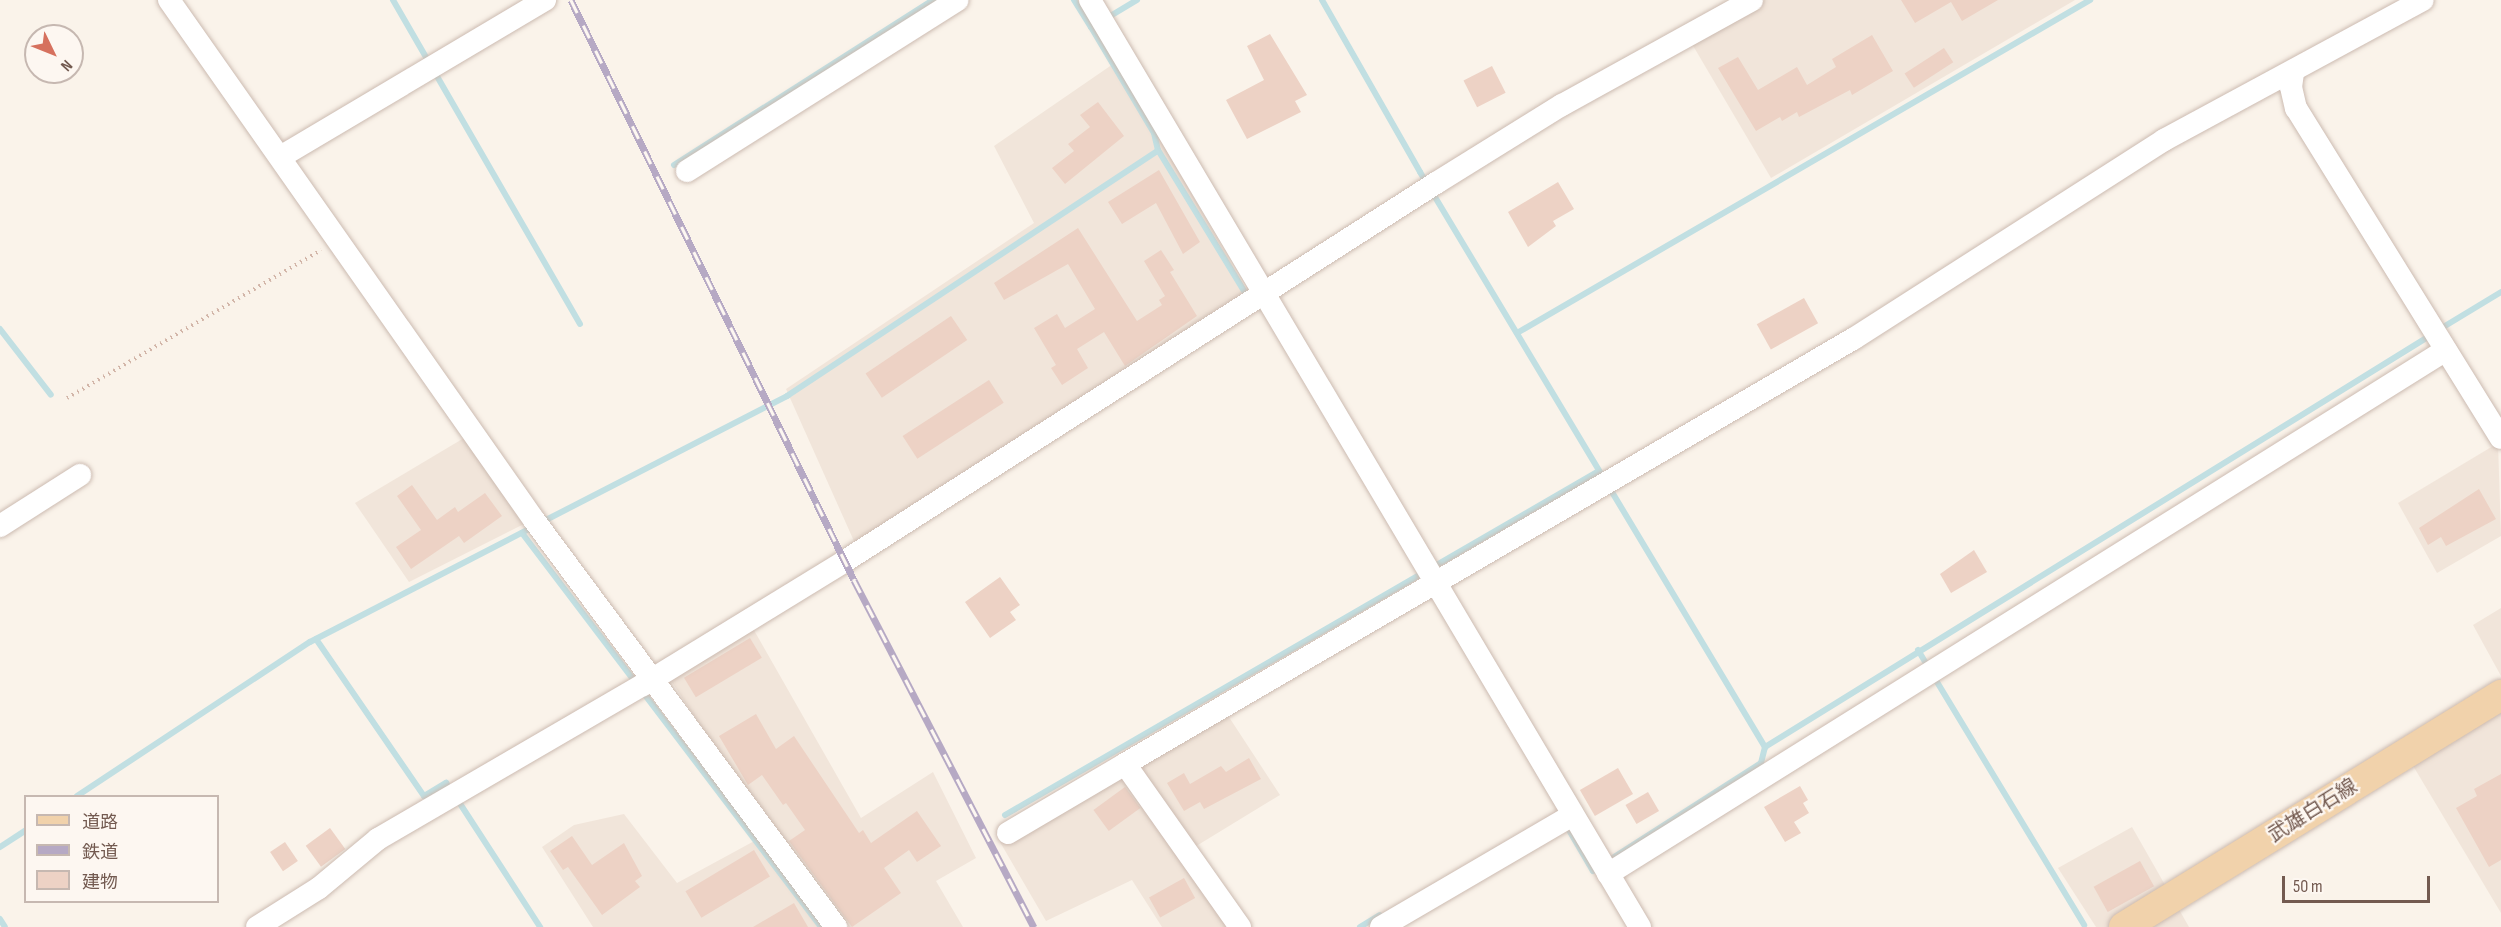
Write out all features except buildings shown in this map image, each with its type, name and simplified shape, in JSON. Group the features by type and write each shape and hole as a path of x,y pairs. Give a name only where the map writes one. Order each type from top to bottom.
{"main road":[{"name":"武雄白石線","path":"2124,927 2501,695"}],"street":[{"path":"169,0 340,239 537,524 644,684 836,927"},
{"path":"282,156 545,0"},
{"path":"687,171 958,0"},
{"path":"258,927 319,888 378,839 644,684 1040,437 1262,291 1562,105 1752,0"},
{"path":"1008,833 1125,764 1430,575 1606,483 1853,339 2164,140 2293,73 2417,2"},
{"path":"1098,13 1430,575 1566,819 1604,868 1640,927"},
{"path":"2293,73 2291,87 2296,108 2501,438"},
{"path":"1604,868 1933,670 2439,338"},
{"path":"0,526 80,475"},
{"path":"1125,764 1240,927"},
{"path":"1381,927 1566,819"}],"path":[{"path":"67,398 340,239"}],"shaded area":[{"path":"1732,0 2075,0 1771,178 1682,27"},
{"path":"1116,62 1257,308 862,559 786,389 1034,223 994,146"},
{"path":"464,438 524,524 409,582 355,503"},
{"path":"2498,443 2501,536 2437,573 2398,503"},
{"path":"2501,608 2501,676 2473,625"},
{"path":"751,625 861,818 933,772 976,858 936,881 963,927 849,927 725,763 668,676"},
{"path":"2501,703 2501,913 2409,759"},
{"path":"1227,714 1280,795 1193,848 1248,927 1162,927 1132,880 1046,921 1000,842"},
{"path":"624,814 677,883 758,839 823,924 818,927 593,927 542,847 574,825"},
{"path":"2132,827 2189,927 2096,927 2058,868"}],"waterway":[{"path":"393,0 580,324"},
{"path":"674,165 933,0"},
{"path":"1074,0 1091,27"},
{"path":"1107,18 1137,0"},
{"path":"1322,0 1420,172 1765,747 2431,335"},
{"path":"1517,333 2090,0"},
{"path":"1098,23 1091,27 1154,133 1158,150"},
{"path":"542,522 787,396 1158,150 1244,291"},
{"path":"2440,329 2501,292"},
{"path":"0,329 51,395"},
{"path":"1005,815 1599,471"},
{"path":"79,795 310,642 533,527"},
{"path":"522,533 821,927"},
{"path":"316,639 424,796 446,783 451,791"},
{"path":"1918,650 1929,668"},
{"path":"1934,677 2084,925"},
{"path":"1611,859 1761,763 1765,747"},
{"path":"457,799 540,927"},
{"path":"1566,825 1593,871 1600,866"},
{"path":"0,847 24,831"},
{"path":"1360,927 1380,915"},
{"path":"0,919 5,927"}],"railway":[{"path":"571,0 854,580 1034,927"}]}
